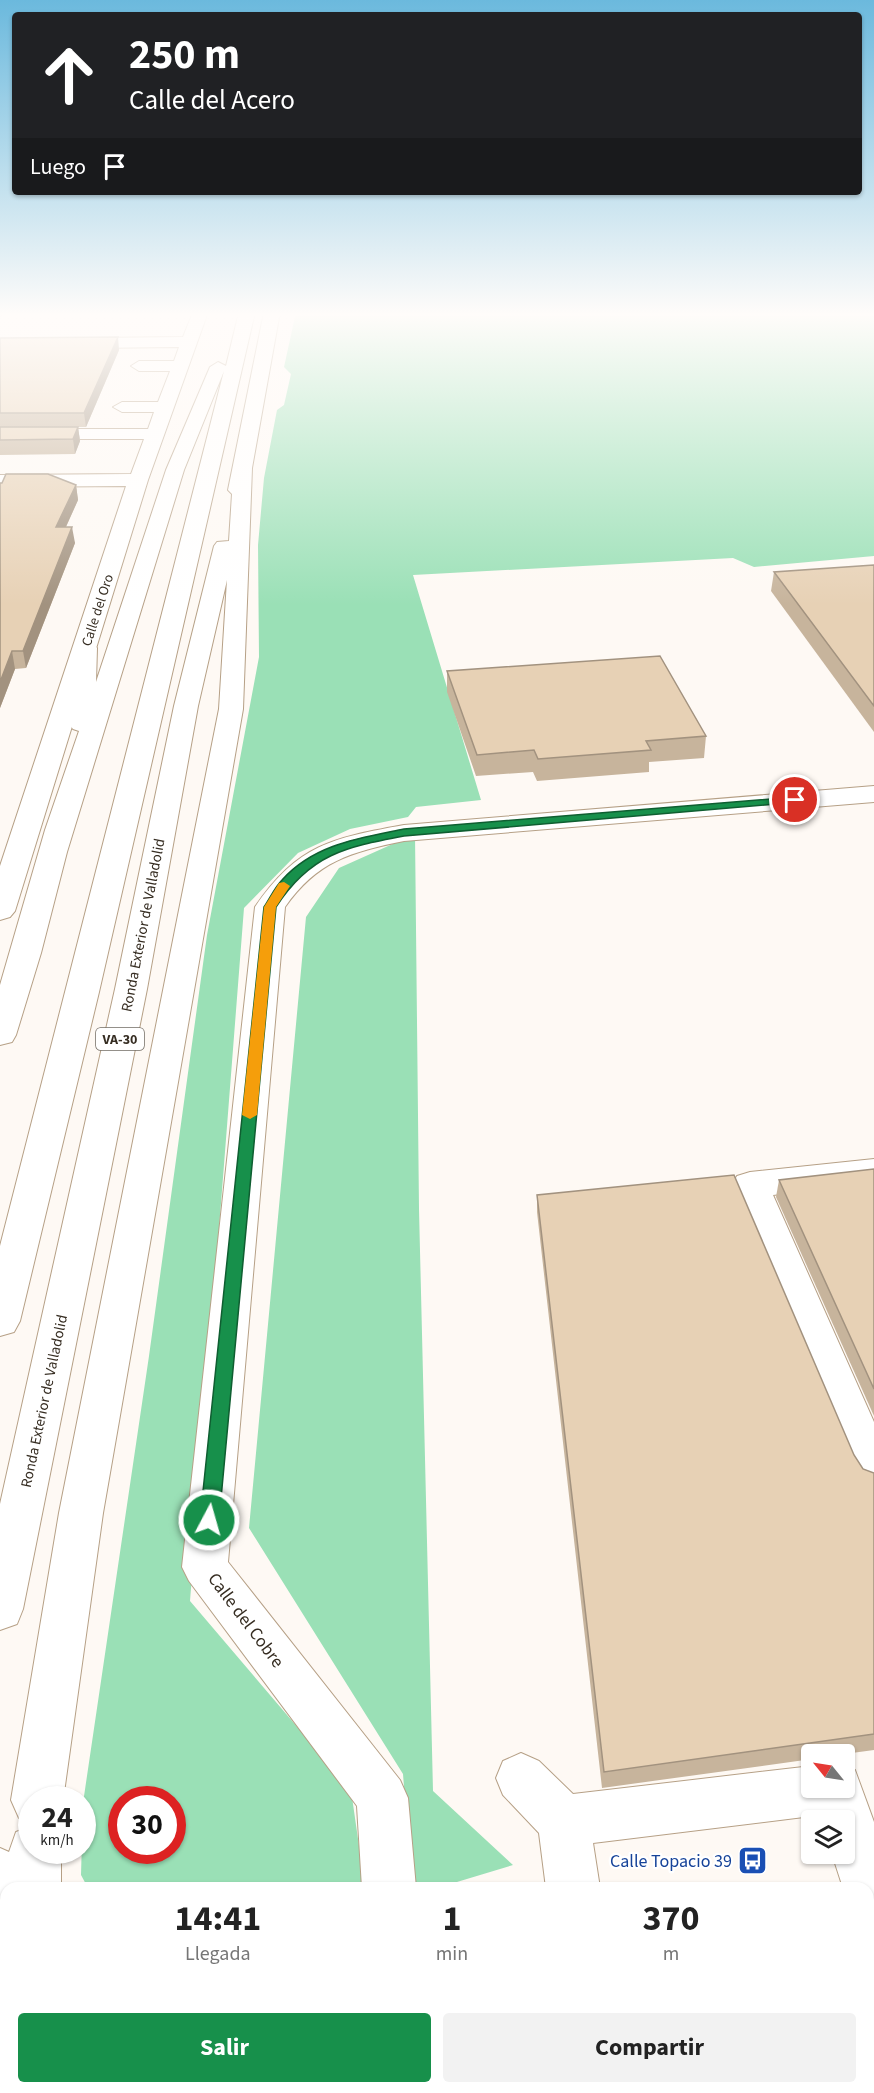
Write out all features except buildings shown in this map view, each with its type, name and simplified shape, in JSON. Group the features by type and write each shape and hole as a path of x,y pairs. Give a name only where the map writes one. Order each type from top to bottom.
{"main road":[{"name":"Calle del Oro","path":"0,911 139,480 165,410"},
{"path":"0,1035 54,851 80,776 175,470 200,410"},
{"name":"VA-30","path":"0,1321 86,981 223,410"},
{"name":"Ronda Exterior de Valladolid","path":"0,1609 131,989 186,706 243,469 254,410"},
{"path":"0,434 156,434"},
{"path":"39,1786 81,1513 231,709 243,469"},
{"path":"0,481 81,481 114,476 139,480"},
{"path":"81,481 115,487 139,480"},
{"path":"54,851 81,731 85,648"},
{"name":"Calle del Cobre","path":"388,1882 382,1798 205,1567 270,907 286,882 312,861 344,844 404,833 874,794"},
{"path":"874,1171 750,1185 874,1471"},
{"path":"521,1778 563,1821 572,1882"},
{"path":"563,1821 837,1788 868,1882"},
{"path":"34,1882 35,1864"}],"green space":[{"path":"277,410 874,410 874,556 754,567 733,558 413,575 481,800 416,807 408,817 350,829 298,853 244,908 190,1601 351,1790 364,1882 85,1882 81,1875 81,1864 96,1864 96,1786 86,1786 149,1356 207,935 259,657 258,545 264,478"},
{"path":"415,834 419,1209 433,1791 513,1865 457,1882 412,1882 403,1774 249,1528 306,917 339,868"}],"slow traffic":[{"path":"250,1115 270,907 284,886"}],"place":[{"name":"Calle Topacio 39","path":"753,1861"}],"route":[{"path":"209,1520 270,907 286,882 312,861 344,844 404,833 795,800"}]}
